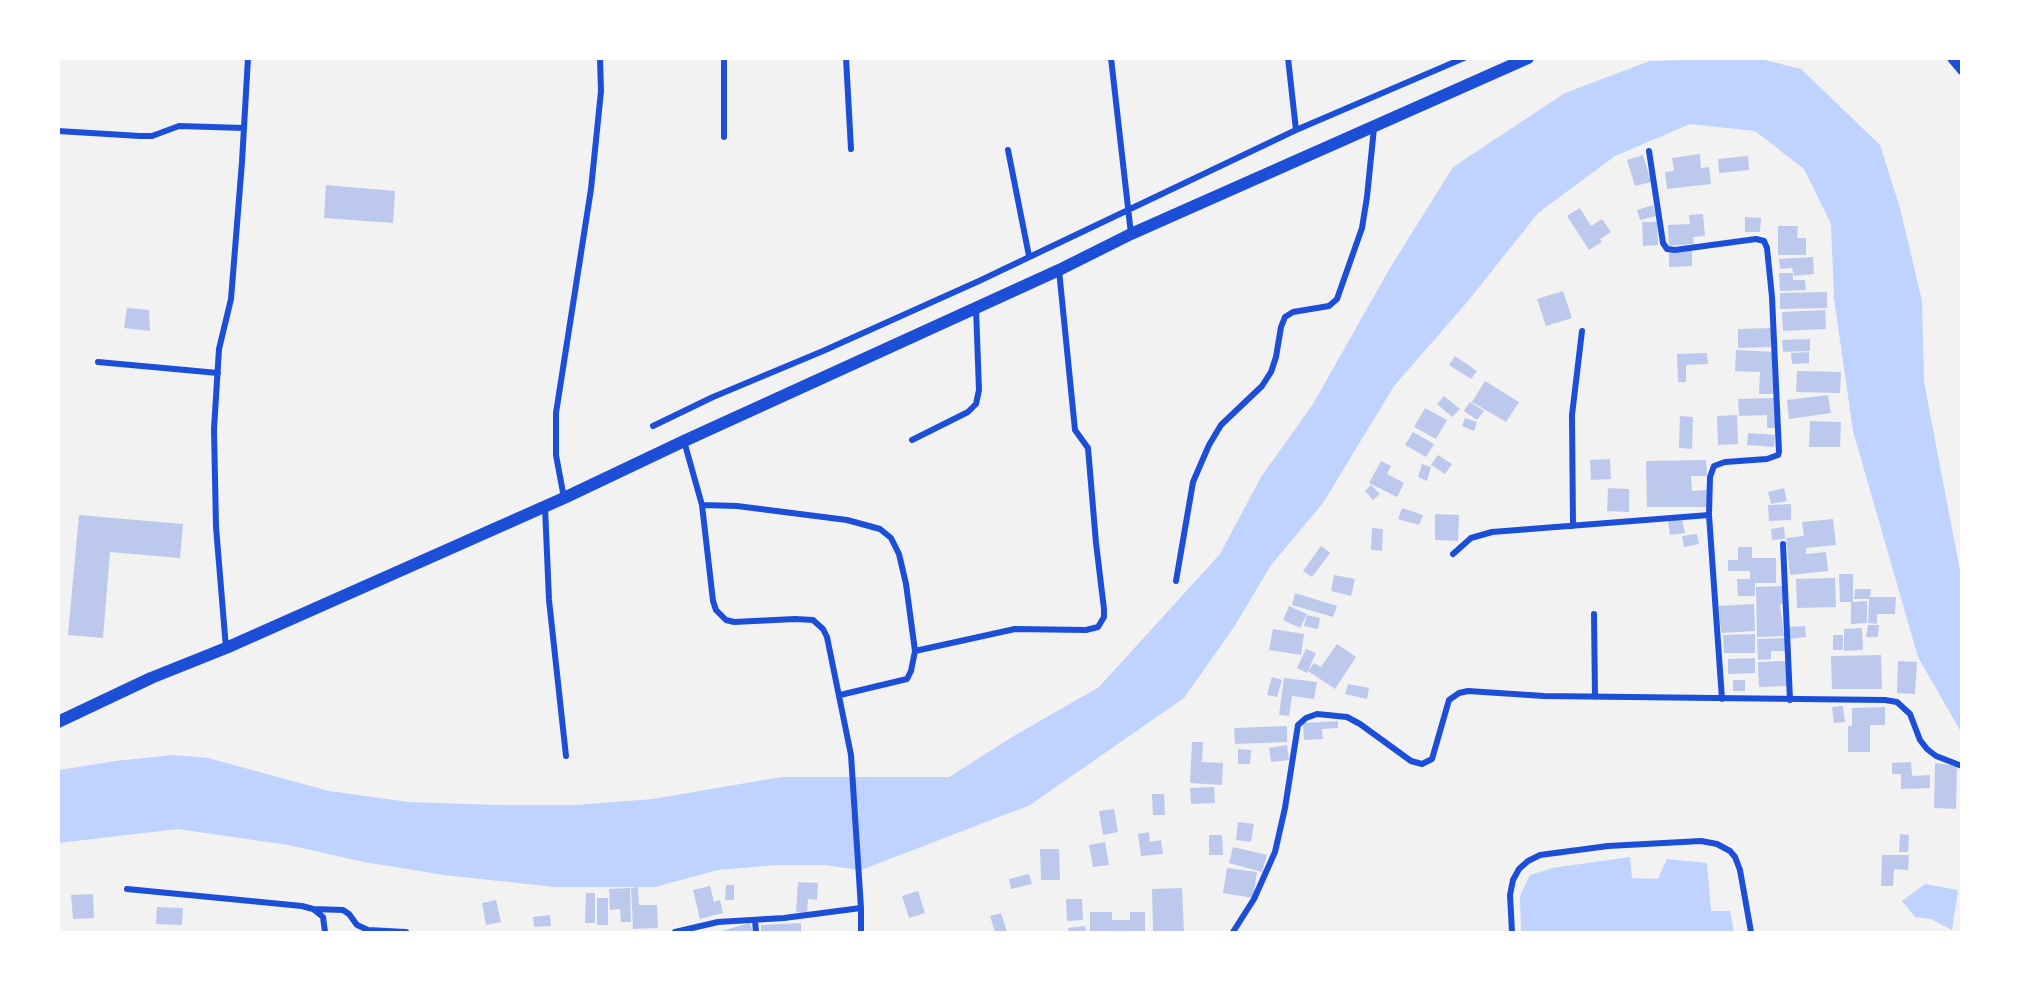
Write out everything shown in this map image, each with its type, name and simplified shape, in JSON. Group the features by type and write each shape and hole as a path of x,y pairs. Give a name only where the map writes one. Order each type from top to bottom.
{"main road":[{"path":"58,722 151,678 226,648 564,498 1059,270 1131,234 1528,58"}],"street":[{"path":"226,648 214,464 214,429 224,326 231,299 248,58"},
{"path":"564,498 556,455 556,413 591,189 601,91 600,58"},
{"path":"724,58 724,137"},
{"path":"846,58 851,149"},
{"path":"1111,58 1131,234"},
{"path":"1288,58 1296,130"},
{"path":"652,426 968,285 1296,130 1464,58"},
{"path":"1952,58 1962,70"},
{"path":"58,131 152,136 179,126 244,128"},
{"path":"1176,580 1193,482 1209,445 1221,425 1262,386 1271,372 1285,317 1293,312 1329,306 1337,299 1362,228 1374,127"},
{"path":"1008,150 1029,256"},
{"path":"1649,151 1663,243 1667,249 1675,250 1756,239 1764,241 1767,248 1772,297 1779,452 1778,455 1767,459 1725,462 1714,466 1710,477 1708,515 1715,577 1722,699"},
{"path":"915,651 1015,629 1086,630 1102,623 1104,609 1088,448 1075,430 1059,270"},
{"path":"912,440 968,412 976,404 979,390 976,308"},
{"path":"1573,525 1572,415 1582,331"},
{"path":"98,362 218,373"},
{"path":"684,441 702,505 716,610 726,620 734,622 813,620 823,629 840,695 851,755 860,877 861,933"},
{"path":"702,505 737,506 847,520 880,529 891,538 899,554 906,584 915,651 911,671 907,679 840,695"},
{"path":"545,506 549,600 566,756"},
{"path":"1453,554 1471,538 1480,534 1708,515"},
{"path":"1783,544 1790,700"},
{"path":"1594,614 1595,697"},
{"path":"1233,933 1254,899 1275,852 1287,798 1298,725 1306,718 1317,714 1347,717 1411,761 1422,764 1432,759 1449,700 1459,693 1468,691 1595,697 1897,702 1910,714 1920,740 1927,748 1936,756 1962,766"},
{"path":"1512,933 1510,895 1513,880 1519,869 1540,855 1608,846 1701,841 1717,844 1730,851 1735,857 1740,870 1750,933"},
{"path":"128,889 279,902 313,909 343,910 357,925 368,930 405,933"},
{"path":"675,933 718,922 861,908"},
{"path":"313,909 323,917 325,933"},
{"path":"755,920 756,933"}],"water":[{"path":"1757,58 1801,69 1880,145 1900,208 1922,301 1924,382 1961,576 1961,732 1918,657 1853,431 1834,298 1831,224 1804,169 1755,131 1690,124 1615,156 1538,213 1468,301 1394,386 1323,503 1271,565 1234,627 1184,698 1030,805 861,870 824,865 777,865 718,870 655,887 555,887 444,875 364,862 288,845 178,829 59,843 59,770 173,755 208,758 329,791 409,802 499,805 576,805 653,799 781,777 949,777 1012,737 1099,687 1220,554 1261,477 1313,404 1390,268 1453,167 1565,93 1650,61"},
{"path":"1630,857 1632,878 1658,879 1667,859 1707,863 1711,911 1730,911 1734,932 1521,932 1520,896 1530,875 1552,868"},
{"path":"1925,884 1958,890 1952,930 1931,919 1915,917 1902,901"}],"building":[{"path":"1700,154 1701,168 1709,167 1711,184 1667,189 1665,172 1674,171 1672,158"},
{"path":"1643,155 1651,182 1635,186 1627,160"},
{"path":"1748,156 1749,170 1719,173 1718,159"},
{"path":"326,185 395,191 393,223 324,218"},
{"path":"1653,205 1656,216 1640,220 1637,210"},
{"path":"1580,208 1591,226 1602,219 1611,232 1600,239 1602,242 1589,250 1567,216"},
{"path":"1703,214 1705,236 1693,237 1694,244 1669,246 1668,225 1690,224 1689,215"},
{"path":"1745,217 1761,218 1760,232 1745,232"},
{"path":"1642,222 1657,222 1658,245 1643,246"},
{"path":"1778,226 1798,226 1797,238 1806,238 1806,255 1778,255"},
{"path":"1692,251 1692,266 1669,267 1669,252"},
{"path":"1813,257 1814,274 1794,276 1792,268 1780,269 1779,259"},
{"path":"1779,273 1793,273 1793,280 1805,280 1806,290 1780,291"},
{"path":"1563,291 1572,318 1546,326 1537,299"},
{"path":"1827,292 1827,308 1780,309 1780,293"},
{"path":"127,308 149,310 150,331 124,328"},
{"path":"1825,310 1826,329 1783,331 1782,312"},
{"path":"1772,328 1773,347 1738,348 1738,329"},
{"path":"1810,339 1810,351 1783,352 1782,340"},
{"path":"1736,350 1774,352 1774,394 1759,394 1760,372 1735,371"},
{"path":"1809,352 1809,363 1792,364 1791,353"},
{"path":"1707,353 1708,364 1686,365 1686,382 1678,382 1677,354"},
{"path":"1455,356 1477,371 1471,379 1449,365"},
{"path":"1797,371 1841,372 1840,393 1796,392"},
{"path":"1485,381 1519,402 1506,422 1472,402"},
{"path":"1828,395 1831,413 1789,419 1787,400"},
{"path":"1444,396 1460,409 1452,417 1437,404"},
{"path":"1775,398 1777,428 1767,428 1767,415 1739,416 1738,399"},
{"path":"1470,402 1484,411 1477,420 1464,411"},
{"path":"1425,408 1447,420 1436,439 1414,427"},
{"path":"1737,415 1738,444 1718,445 1717,416"},
{"path":"1680,416 1693,417 1692,449 1679,448"},
{"path":"1465,418 1477,422 1474,431 1462,426"},
{"path":"1810,421 1841,422 1840,447 1809,447"},
{"path":"1413,432 1434,444 1426,457 1405,445"},
{"path":"1748,433 1775,435 1774,447 1747,445"},
{"path":"1438,455 1452,464 1445,474 1431,465"},
{"path":"1610,459 1611,479 1591,480 1590,460"},
{"path":"1706,460 1707,476 1691,476 1692,491 1707,490 1707,507 1647,507 1646,461"},
{"path":"1381,461 1391,466 1387,474 1404,483 1397,497 1369,483"},
{"path":"1422,464 1431,467 1427,481 1418,477"},
{"path":"1371,485 1380,494 1373,500 1365,491"},
{"path":"1608,488 1629,489 1629,512 1607,511"},
{"path":"1784,488 1787,501 1771,504 1768,492"},
{"path":"1791,504 1791,520 1769,521 1768,505"},
{"path":"1402,508 1423,515 1419,525 1398,519"},
{"path":"1435,514 1459,515 1458,541 1435,540"},
{"path":"79,515 183,524 180,558 110,552 103,638 68,635"},
{"path":"1682,518 1685,533 1670,535 1668,520"},
{"path":"1833,519 1836,545 1806,548 1806,554 1826,552 1828,571 1790,575 1786,538 1804,536 1802,522"},
{"path":"1784,527 1785,539 1772,540 1771,529"},
{"path":"1372,528 1383,529 1382,551 1371,550"},
{"path":"1697,534 1699,544 1684,547 1682,536"},
{"path":"1321,546 1330,553 1312,577 1303,571"},
{"path":"1738,547 1752,547 1752,558 1776,558 1776,583 1755,583 1755,596 1738,596 1737,579 1750,579 1750,571 1728,571 1728,560 1738,560"},
{"path":"1839,574 1853,574 1853,602 1867,601 1867,623 1851,624 1851,602 1840,602"},
{"path":"1334,575 1355,579 1351,596 1331,591"},
{"path":"1835,578 1836,607 1797,608 1796,579"},
{"path":"1782,586 1784,604 1780,604 1784,636 1757,637 1756,587"},
{"path":"1855,589 1871,589 1870,597 1896,597 1895,614 1877,614 1877,624 1868,623 1869,599 1854,599"},
{"path":"1295,593 1337,606 1333,617 1292,605"},
{"path":"1754,604 1755,631 1721,633 1719,606"},
{"path":"1289,606 1307,614 1300,628 1283,620"},
{"path":"1307,615 1320,618 1318,629 1304,626"},
{"path":"1868,625 1879,625 1878,637 1866,637"},
{"path":"1805,626 1806,637 1790,639 1789,627"},
{"path":"1862,628 1863,650 1844,651 1844,629"},
{"path":"1273,629 1304,634 1301,655 1269,650"},
{"path":"1755,634 1755,653 1724,653 1723,635"},
{"path":"1833,635 1843,635 1843,650 1833,650"},
{"path":"1786,638 1786,651 1771,651 1771,659 1758,660 1757,639"},
{"path":"1337,644 1356,657 1335,689 1308,671 1314,663 1321,667"},
{"path":"1306,649 1316,653 1307,673 1297,668"},
{"path":"1881,655 1882,689 1832,689 1831,656"},
{"path":"1755,658 1755,673 1728,674 1728,659"},
{"path":"1786,661 1787,686 1759,687 1758,662"},
{"path":"1898,661 1917,662 1915,694 1897,693"},
{"path":"1272,677 1282,680 1277,697 1267,695"},
{"path":"1284,678 1317,682 1314,699 1292,696 1289,716 1279,715"},
{"path":"1733,680 1745,680 1745,691 1733,691"},
{"path":"1348,684 1369,688 1367,699 1345,694"},
{"path":"1843,706 1845,722 1834,723 1832,707"},
{"path":"1885,707 1885,725 1870,725 1870,752 1848,752 1848,726 1852,726 1852,708"},
{"path":"1338,721 1338,728 1322,729 1323,739 1304,740 1303,723"},
{"path":"1287,726 1287,742 1235,744 1234,728"},
{"path":"1192,742 1203,742 1202,762 1223,763 1222,785 1190,783"},
{"path":"1287,745 1289,760 1271,762 1269,748"},
{"path":"1238,749 1251,750 1250,764 1238,764"},
{"path":"1911,762 1912,776 1930,775 1930,788 1901,789 1901,774 1892,774 1892,763"},
{"path":"1935,763 1957,766 1956,809 1934,808"},
{"path":"1214,787 1215,803 1191,804 1190,788"},
{"path":"1152,794 1164,794 1165,815 1153,815"},
{"path":"1114,809 1118,832 1103,835 1099,811"},
{"path":"1238,822 1254,824 1251,842 1236,840"},
{"path":"1149,832 1150,842 1161,840 1163,854 1141,856 1138,834"},
{"path":"1900,834 1909,835 1908,852 1899,852"},
{"path":"1209,835 1222,835 1223,855 1209,855"},
{"path":"1105,842 1109,865 1093,867 1089,845"},
{"path":"1233,847 1267,855 1262,872 1229,863"},
{"path":"1040,849 1059,849 1060,880 1041,880"},
{"path":"1882,855 1909,855 1908,870 1894,869 1893,886 1881,886"},
{"path":"1227,868 1257,872 1253,898 1223,893"},
{"path":"1029,874 1032,884 1011,889 1009,879"},
{"path":"798,882 818,883 817,900 808,899 807,913 796,912"},
{"path":"726,885 734,885 734,900 725,900"},
{"path":"710,886 714,902 720,900 723,913 700,919 693,890"},
{"path":"638,887 639,905 657,905 658,928 633,929 631,888"},
{"path":"630,888 631,922 621,922 620,909 610,910 609,889"},
{"path":"1182,888 1184,932 1153,932 1152,889"},
{"path":"918,891 925,913 909,918 902,896"},
{"path":"586,893 595,893 595,923 585,923"},
{"path":"93,894 94,918 73,919 71,895"},
{"path":"597,898 608,898 608,925 597,925"},
{"path":"1066,899 1082,899 1083,920 1067,921"},
{"path":"496,900 501,922 486,925 482,903"},
{"path":"157,907 183,908 182,925 156,924"},
{"path":"1090,912 1112,912 1112,920 1130,920 1130,912 1145,912 1145,932 1090,932"},
{"path":"1001,913 1007,932 995,932 990,916"},
{"path":"550,915 551,926 534,927 533,917"},
{"path":"750,923 753,932 718,932"},
{"path":"801,923 801,932 761,932 761,925"},
{"path":"1085,926 1086,932 1069,932 1068,928"}]}
